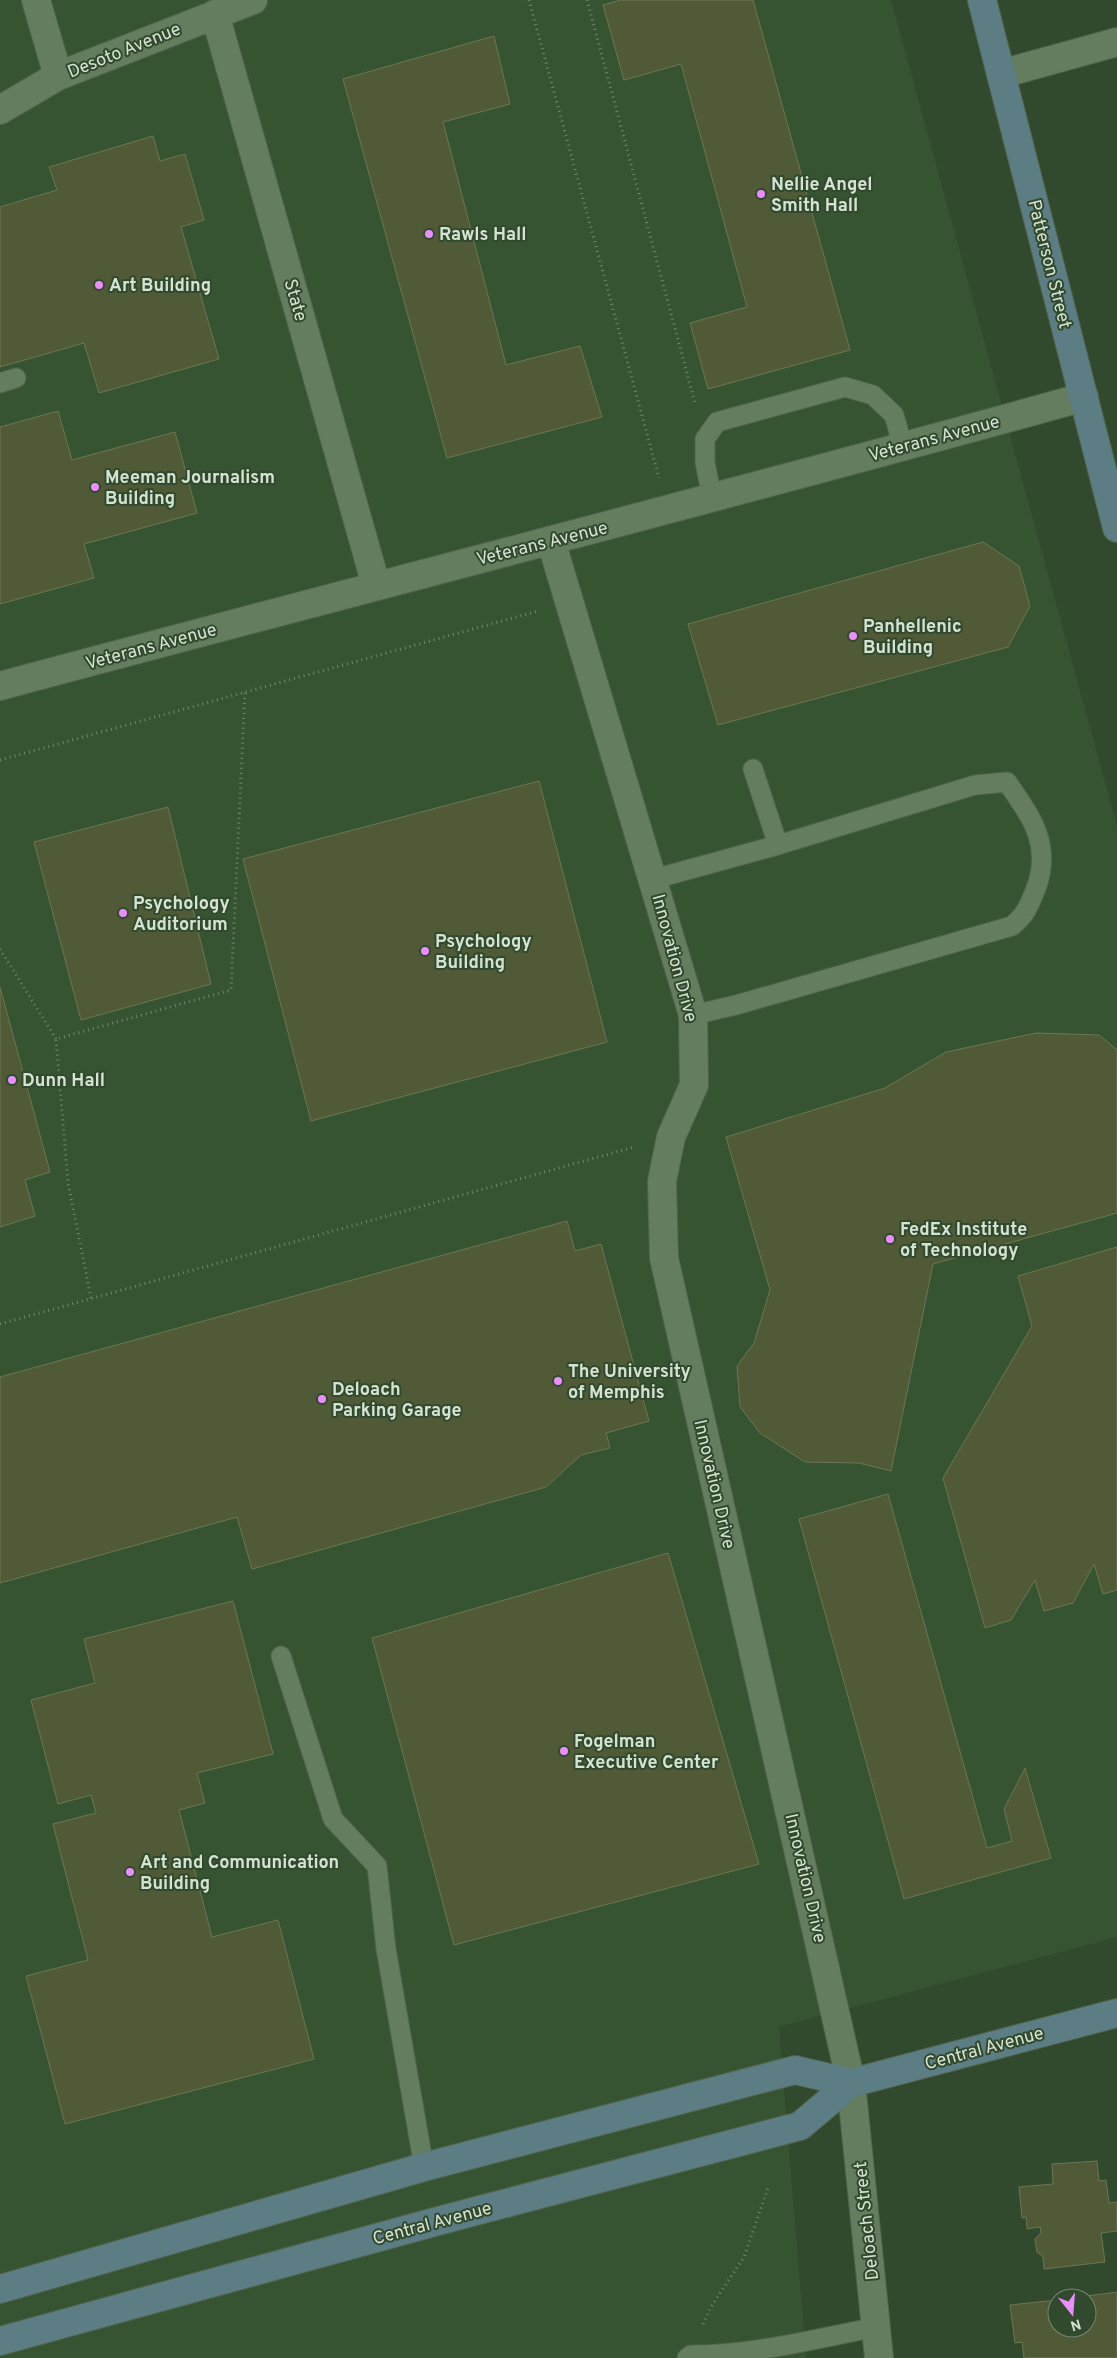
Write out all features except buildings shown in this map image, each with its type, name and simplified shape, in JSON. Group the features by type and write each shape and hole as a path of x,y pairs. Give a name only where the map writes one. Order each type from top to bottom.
{"main road":[{"name":"Patterson Street","path":"982,0 1117,528"},
{"name":"Central Avenue","path":"0,2341 438,2221 800,2126 851,2083 1117,2013"},
{"name":"Central Avenue","path":"0,2289 424,2167 795,2070 851,2083"}],"street":[{"path":"36,0 58,76"},
{"name":"Desoto Avenue","path":"0,110 58,76 253,0"},
{"name":"State","path":"215,14 376,585"},
{"path":"1001,74 1117,42"},
{"name":"Veterans Avenue","path":"0,686 376,585 551,541 1084,397"},
{"name":"Innovation Drive","path":"551,541 654,879 693,1015 694,1085 671,1137 662,1181 664,1258 851,2083"},
{"name":"Deloach Street","path":"851,2083 879,2358"}],"lane":[{"path":"712,498 705,462 705,439 717,422 845,387 873,395 894,415 903,447"},
{"path":"753,769 778,845"},
{"path":"654,879 778,845 975,785 1007,782 1031,816 1042,844 1041,876 1025,915 1012,926 736,1005 693,1015"},
{"path":"281,1656 333,1819 377,1866 386,1948 424,2167"},
{"path":"689,2356 752,2351 876,2327"}],"path":[{"path":"529,0 661,483"},
{"path":"587,0 705,439"},
{"path":"0,760 570,602"},
{"path":"56,1039 231,990 245,692"},
{"path":"0,949 56,1039 68,1183 90,1298"},
{"path":"0,1324 671,1137"},
{"path":"689,2356 711,2307 744,2256 768,2188"}],"shaded area":[{"name":"The University of Memphis","path":"0,0 891,0 1117,826 1117,1937 779,2027 806,2358 0,2358"}],"place":[{"name":"Nellie Angel Smith Hall","path":"761,194"},
{"name":"Rawls Hall","path":"429,234"},
{"name":"Art Building","path":"99,285"},
{"name":"Meeman Journalism Building","path":"95,487"},
{"name":"Panhellenic Building","path":"853,636"},
{"name":"Psychology Auditorium","path":"123,913"},
{"name":"Psychology Building","path":"425,951"},
{"name":"Dunn Hall","path":"12,1080"},
{"name":"FedEx Institute of Technology","path":"890,1239"},
{"name":"The University of Memphis","path":"558,1381"},
{"name":"Deloach Parking Garage","path":"322,1399"},
{"name":"Fogelman Executive Center","path":"564,1751"},
{"name":"Art and Communication Building","path":"130,1872"}]}
